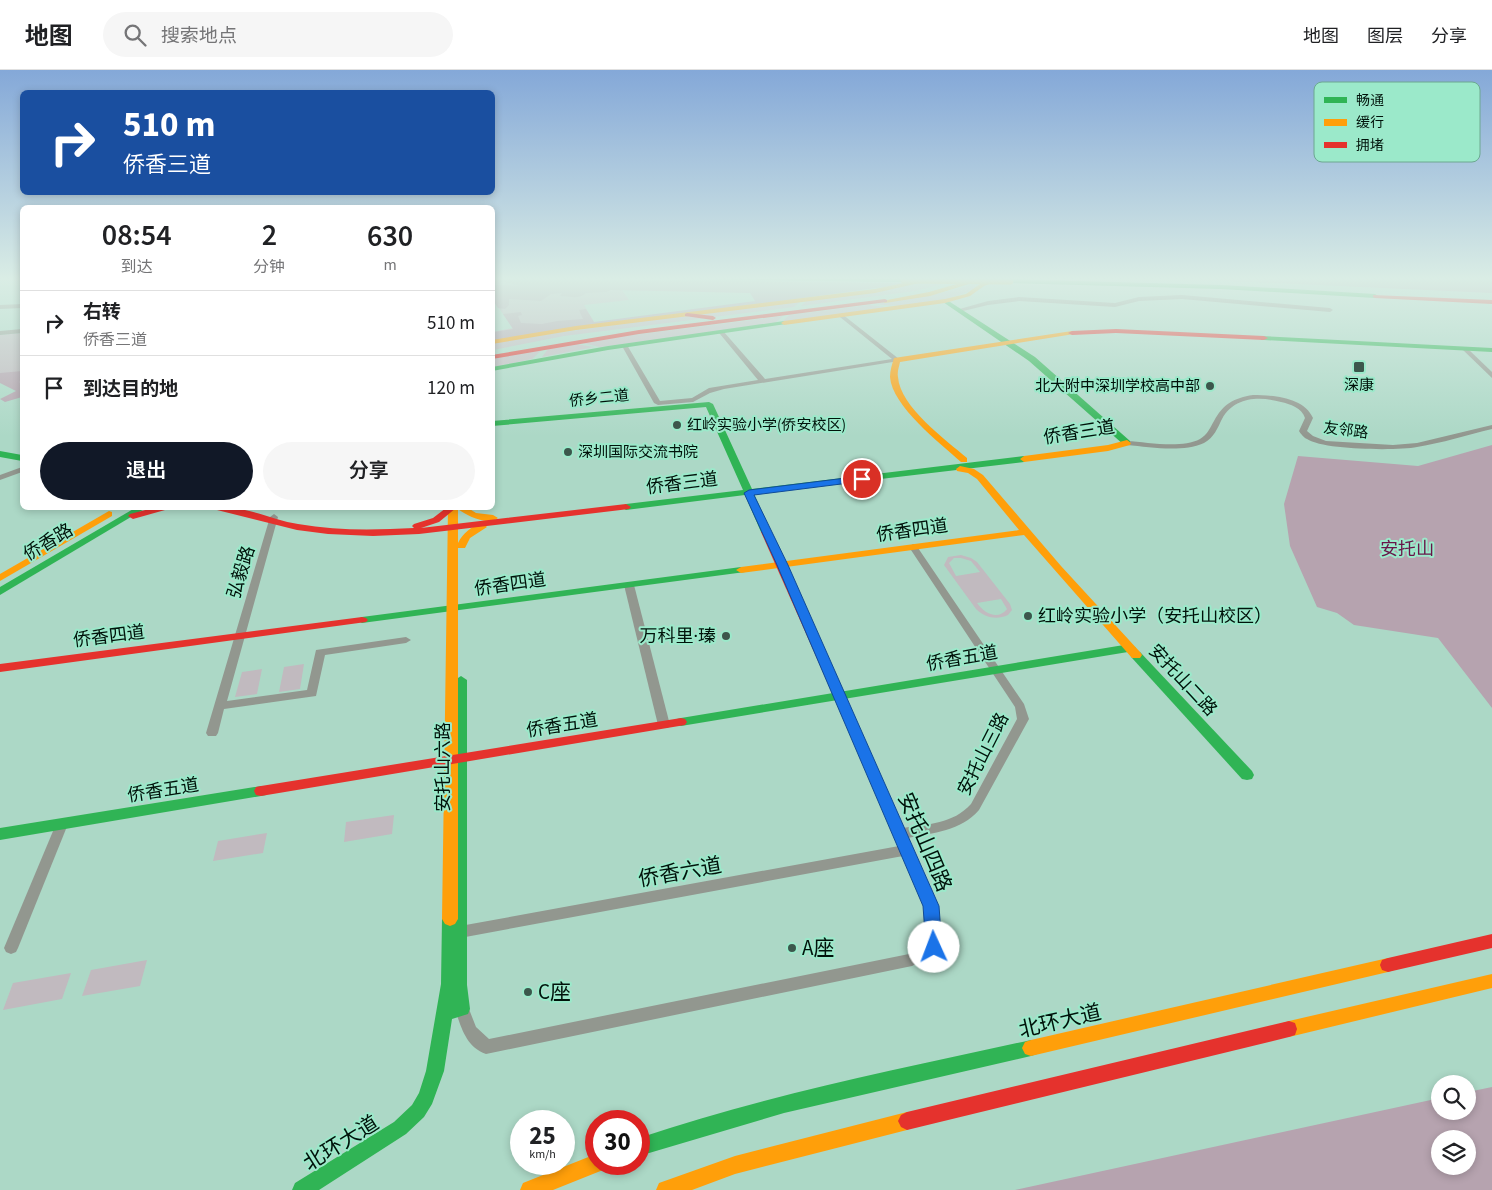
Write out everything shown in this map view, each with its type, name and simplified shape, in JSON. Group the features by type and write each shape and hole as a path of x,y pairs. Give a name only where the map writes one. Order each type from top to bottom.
{"main road":[{"path":"495,341 552,331"},
{"path":"495,350 614,331"},
{"path":"495,356 556,344 647,331"},
{"path":"495,368 532,360 608,348 735,331"},
{"path":"992,331 1032,359 1127,443"},
{"path":"964,460 929,429 902,394 894,379 897,360 1071,333 1119,331"},
{"path":"1131,331 1492,350"},
{"path":"569,342 608,348"},
{"path":"532,360 556,344"},
{"name":"侨乡二道","path":"495,424 709,404"},
{"name":"安托山四路","path":"709,404 783,565 840,697"},
{"name":"侨香三道","path":"747,490 964,460 1103,443 1127,443"},
{"name":"侨香三道","path":"247,510 309,529 339,532 412,532 498,520 1108,448 1127,443"},
{"path":"0,454 20,458"},
{"path":"996,495 986,470 990,465 1000,461"},
{"path":"0,462 20,467"},
{"path":"937,469 971,471 996,495"},
{"name":"安托山二路","path":"996,495 1025,532 1247,775"},
{"path":"102,518 110,510"},
{"name":"侨香路","path":"0,578 116,510"},
{"name":"侨香路","path":"0,592 137,510"},
{"path":"117,521 155,510"},
{"name":"侨香三道","path":"230,510 329,527 400,528 457,525"},
{"path":"400,528 432,522 450,510"},
{"name":"安托山六路","path":"453,510 457,525"},
{"name":"安托山六路","path":"400,1128 418,1112 426,1098 435,1071 449,984 456,760 457,525 461,510"},
{"path":"465,510 477,516 498,520"},
{"path":"412,532 443,537 457,548 472,532 498,520"},
{"name":"侨香四道","path":"0,668 457,609 1025,532"},
{"name":"侨香五道","path":"0,834 1130,648"},
{"name":"安托山六路","path":"456,760 460,932 459,985 462,1010"},
{"name":"北环大道","path":"650,1144 688,1130 806,1099 1492,941"},
{"path":"666,1190 735,1165 831,1139 1492,981"},
{"path":"445,1013 462,1010"},
{"name":"北环大道","path":"302,1190 400,1128"},
{"path":"530,1190 585,1167"}],"street":[{"path":"0,333 19,331"},
{"path":"861,331 897,360"},
{"path":"722,333 763,381"},
{"path":"623,346 658,403 693,400 701,394 714,389 897,360"},
{"path":"623,346 653,408"},
{"path":"1466,349 1492,376"},
{"name":"友邻路","path":"1127,443 1180,444 1198,442 1209,437 1223,411 1240,399 1256,397 1286,401 1303,410 1309,418 1303,431 1310,438 1325,443 1377,447 1404,446 1492,427"},
{"path":"0,478 20,469"},
{"name":"弘毅路","path":"212,733 238,637 274,519"},
{"name":"安托山三路","path":"900,834 956,822 966,818 975,807 1023,719 1020,707 913,547"},
{"path":"629,585 664,726"},
{"path":"220,706 312,694 320,652 406,640"},
{"name":"安托山四路","path":"462,1010 470,1032 486,1047 912,960 934,947 931,906 840,697"},
{"path":"10,948 62,824"},
{"name":"侨香六道","path":"460,932 907,850"}],"shaded area":[{"path":"570,331 602,331 564,336 495,350 495,342"},
{"path":"663,331 719,331 600,347 578,342"},
{"path":"20,333 20,388 0,378 0,335"},
{"path":"570,343 594,347 542,357 548,349"},
{"path":"544,348 532,359 495,367 495,359"},
{"path":"961,555 977,562 1010,604 1012,610 1008,615 991,617 976,609 944,565 948,557","holes":["954,558 971,561 980,572 956,576 949,563","1001,599 1007,609 1000,615 991,614 983,610 977,603"]},
{"path":"304,664 300,689 279,692 284,667"},
{"path":"262,669 257,694 235,697 242,672"},
{"path":"394,815 392,834 344,842 346,822"},
{"path":"267,833 263,853 213,861 218,841"},
{"path":"147,960 140,986 82,996 91,970"},
{"path":"71,973 62,999 3,1010 13,983"}],"green space":[{"path":"498,331 563,331 495,341 495,332"},
{"path":"20,371 20,398 5,402 0,399 16,391 0,383 0,373"},
{"name":"安托山","path":"1492,445 1492,708 1438,638 1354,625 1337,613 1317,607 1290,546 1284,504 1298,456 1418,466"},
{"path":"1492,1087 1492,1190 1015,1190 1431,1100 1431,1120 1476,1120 1476,1090"}],"traffic: fast":[{"path":"495,368 608,348 726,331"},
{"path":"990,331 1032,359 1127,443"},
{"path":"1264,338 1492,350"},
{"path":"495,424 709,404 766,532"},
{"path":"0,454 20,458"},
{"path":"626,507 1024,459"},
{"path":"0,592 138,510"},
{"path":"362,620 741,570"},
{"path":"681,722 1130,648"},
{"path":"1136,655 1247,775"},
{"path":"445,1013 462,1009 459,985 461,680"},
{"path":"0,834 261,791"},
{"path":"302,1190 400,1128 418,1111 426,1098 435,1071 449,984 450,919"},
{"path":"650,1143 784,1104 1031,1048"}],"traffic: slow":[{"path":"495,342 556,331"},
{"path":"964,460 923,424 905,402 898,391 894,379 897,360 1072,333"},
{"path":"1024,459 1108,448 1127,443"},
{"path":"960,469 971,471 980,477 1057,568 1136,655"},
{"path":"450,919 453,510"},
{"path":"465,510 473,515 493,518"},
{"path":"0,578 109,514"},
{"path":"461,546 466,536 482,527"},
{"path":"741,570 1025,532"},
{"path":"1031,1048 1388,965"},
{"path":"1289,1029 1492,981"},
{"path":"666,1190 735,1165 907,1121"},
{"path":"530,1190 585,1168"}],"traffic: jam":[{"path":"495,356 645,331"},
{"path":"1072,333 1110,331"},
{"path":"1122,331 1264,338"},
{"path":"228,510 297,527 328,531 373,533 419,531 626,507"},
{"path":"133,516 155,510"},
{"path":"417,526 436,520 448,510"},
{"path":"766,532 840,697"},
{"path":"0,668 362,620"},
{"path":"261,791 681,722"},
{"path":"1388,965 1492,941"},
{"path":"907,1121 1289,1029"}],"place":[{"name":"深康","path":"1359,367"},
{"name":"北大附中深圳学校高中部","path":"1210,386"},
{"name":"红岭实验小学(侨安校区)","path":"677,425"},
{"name":"深圳国际交流书院","path":"568,452"},
{"name":"红岭实验小学（安托山校区）","path":"1028,616"},
{"name":"万科里·瑧","path":"726,636"},
{"name":"A座","path":"792,948"},
{"name":"C座","path":"528,992"}],"route":[{"path":"862,479 749,493 783,565 931,906 934,947"}]}
